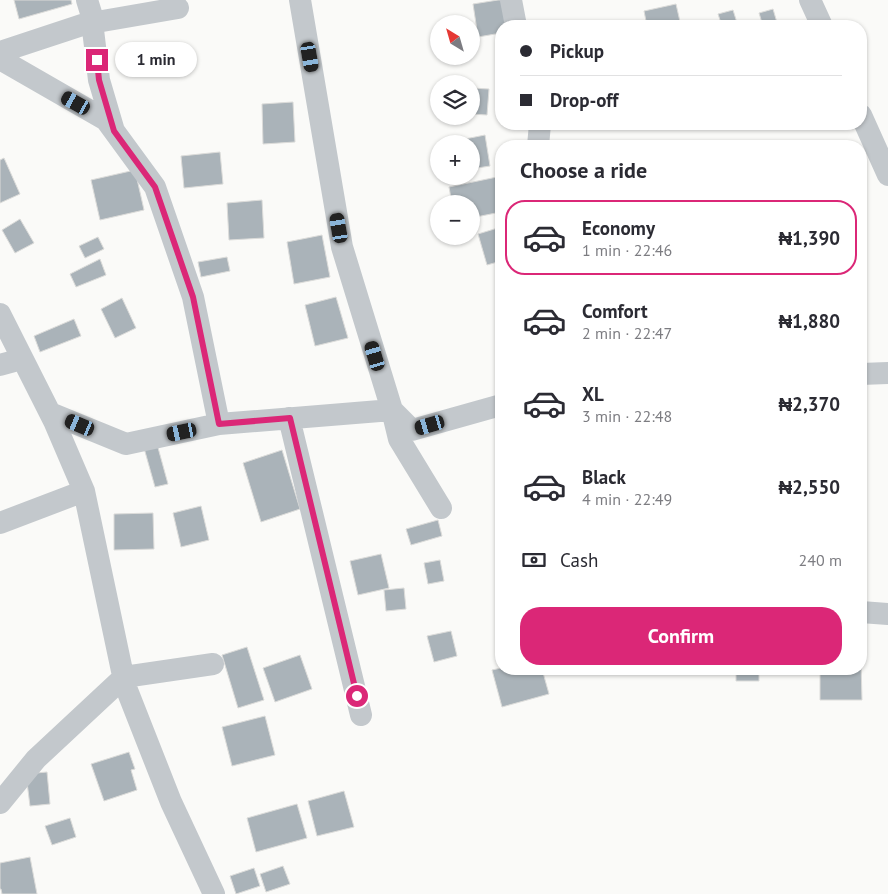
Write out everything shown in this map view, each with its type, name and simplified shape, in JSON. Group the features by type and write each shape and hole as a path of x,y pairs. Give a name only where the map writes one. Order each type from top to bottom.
{"street":[{"path":"87,0 91,13 99,80 114,131"},
{"path":"300,0 342,248 399,438 441,508"},
{"path":"510,0 515,20"},
{"path":"810,0 819,20"},
{"path":"0,52 92,22 178,8"},
{"path":"0,59 106,120 155,187 193,297 219,424"},
{"path":"867,128 888,175"},
{"path":"0,314 50,413 84,491 129,694 171,802 214,894"},
{"path":"0,365 22,358"},
{"path":"867,374 888,373"},
{"path":"50,413 126,444 219,424 392,410 412,430 495,407"},
{"path":"290,418 361,715"},
{"path":"0,523 84,491"},
{"path":"867,612 888,614"},
{"path":"0,803 36,760 124,677 213,664"}],"building":[{"path":"14,0 71,0 72,4 19,19"},
{"path":"505,0 508,20 495,20 495,34 480,37 480,15 475,15 473,4"},
{"path":"676,4 680,20 646,20 644,11"},
{"path":"773,9 776,20 761,20 759,13"},
{"path":"733,10 736,20 720,20 718,14"},
{"path":"480,88 489,89 487,115 480,115"},
{"path":"293,102 295,142 263,144 262,104"},
{"path":"485,135 490,166 480,168 480,136"},
{"path":"220,152 223,184 184,188 181,156"},
{"path":"4,158 20,194 0,203 0,160"},
{"path":"135,170 144,210 100,220 91,180"},
{"path":"495,177 495,213 480,216 480,195 450,195 449,187 480,185 480,181"},
{"path":"262,200 264,238 229,240 227,203"},
{"path":"20,219 34,243 15,253 2,230"},
{"path":"495,229 495,263 487,265 480,241 480,233"},
{"path":"322,235 330,277 294,284 287,242"},
{"path":"98,237 104,249 85,258 79,246"},
{"path":"227,257 230,271 201,277 198,262"},
{"path":"100,259 106,275 76,287 70,274"},
{"path":"336,297 348,338 315,346 305,305"},
{"path":"122,298 136,328 115,338 101,309"},
{"path":"74,319 81,336 40,352 34,336"},
{"path":"157,444 168,484 155,487 144,448"},
{"path":"282,450 300,509 261,522 243,463"},
{"path":"201,506 209,540 181,547 173,513"},
{"path":"153,513 154,549 114,550 114,514"},
{"path":"438,520 442,536 411,545 406,529"},
{"path":"381,554 389,588 358,595 350,561"},
{"path":"440,560 444,581 428,584 424,563"},
{"path":"404,588 406,609 386,611 384,590"},
{"path":"451,631 457,656 434,662 427,636"},
{"path":"247,647 264,700 238,708 222,655"},
{"path":"300,655 312,689 275,702 263,668"},
{"path":"495,669 495,675 544,675 549,694 502,707 492,670"},
{"path":"736,675 759,675 759,681 736,681"},
{"path":"820,675 861,675 862,700 820,700"},
{"path":"265,716 275,755 232,766 222,727"},
{"path":"129,752 135,769 131,770 137,790 104,801 91,764"},
{"path":"47,772 50,804 30,806 26,774"},
{"path":"344,791 354,827 317,836 308,801"},
{"path":"297,804 307,838 256,852 247,818"},
{"path":"70,818 76,837 52,845 45,826"},
{"path":"30,857 37,894 2,894 0,889 0,863"},
{"path":"283,866 290,884 266,892 260,874"},
{"path":"254,868 260,886 236,894 230,876"}],"route":[{"path":"97,60 99,80 114,131 155,187 193,297 219,424 290,418 357,696"}]}
